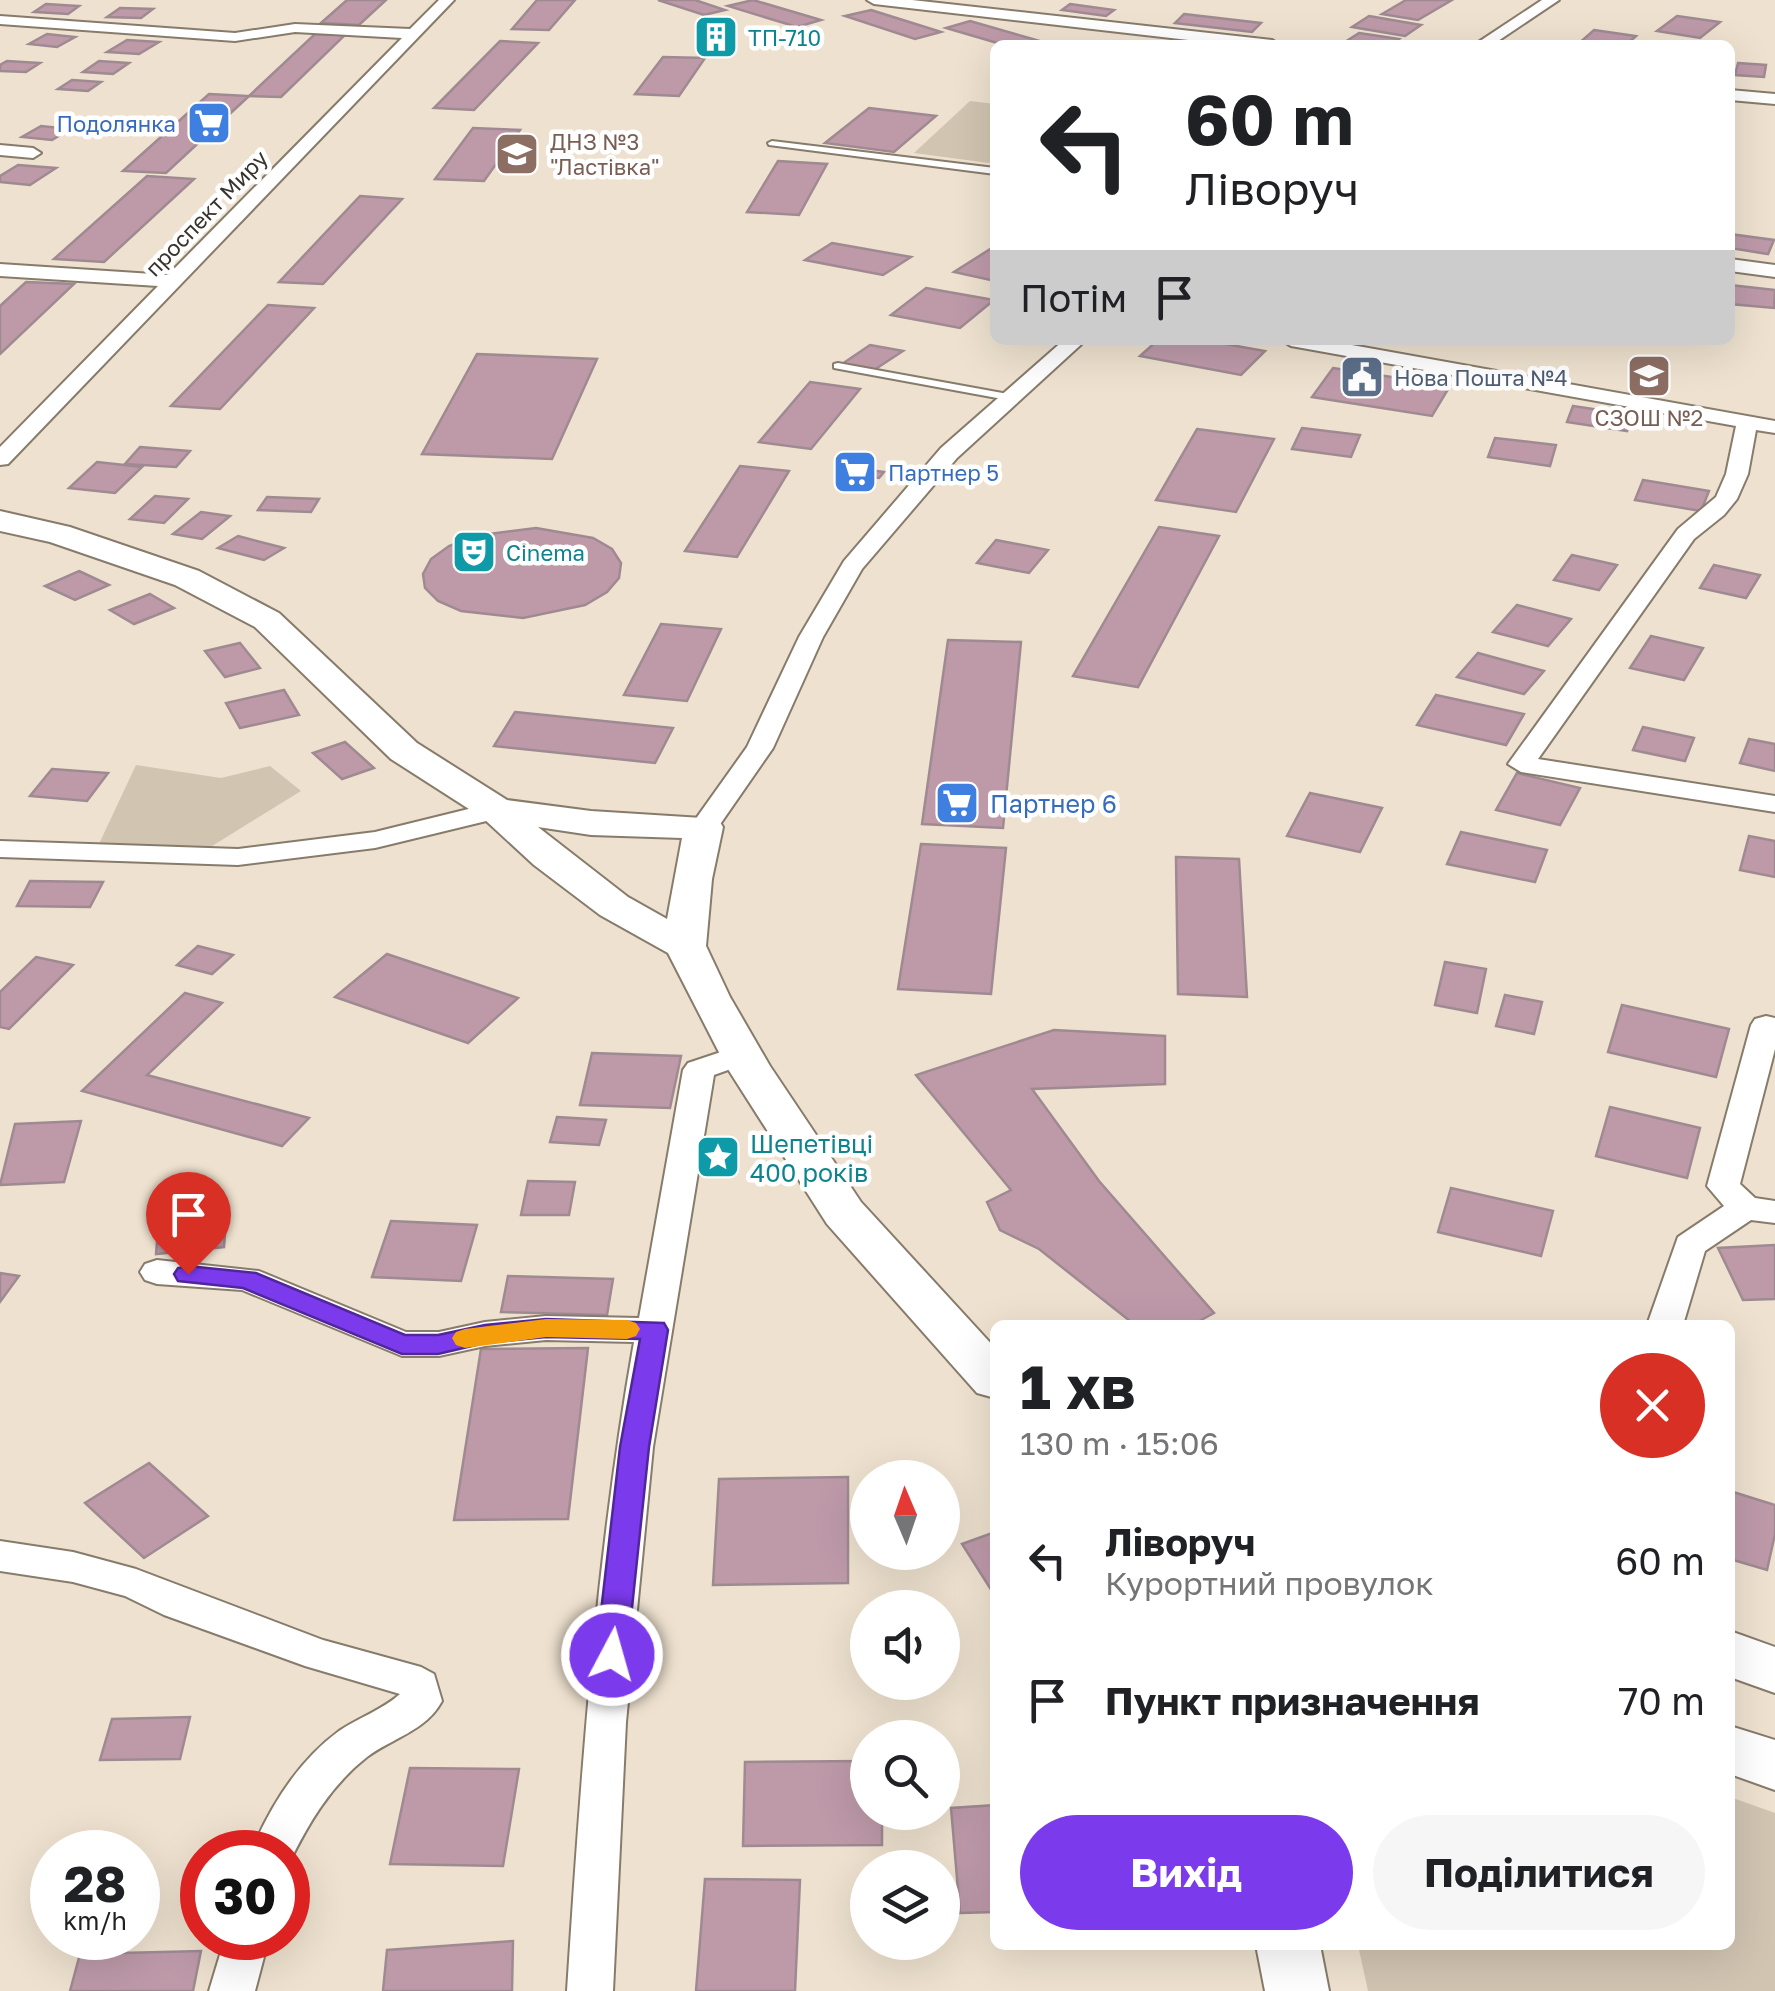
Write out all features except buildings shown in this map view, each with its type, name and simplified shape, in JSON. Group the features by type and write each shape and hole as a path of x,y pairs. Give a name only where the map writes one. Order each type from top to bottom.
{"main road":[{"path":"0,521 59,534 187,578 267,620 404,752 497,810 548,857 614,906 685,946 742,1054 844,1213 990,1374"},
{"path":"497,810 591,822 704,826 692,879 685,946"},
{"path":"1735,1656 1775,1670"},
{"path":"1735,1752 1775,1766"},
{"path":"1289,1950 1297,1991"}],"street":[{"name":"проспект Миру","path":"0,460 446,0"},
{"path":"874,0 1229,40"},
{"path":"1490,40 1552,0"},
{"path":"0,20 236,36 294,28 413,34"},
{"path":"1735,95 1775,99"},
{"path":"0,150 33,153"},
{"path":"1735,266 1775,272"},
{"path":"0,270 171,281"},
{"path":"704,826 760,748 811,637 852,566 904,500 1008,397 1070,345"},
{"path":"1320,345 1775,427"},
{"path":"1747,422 1734,488 1714,516 1686,534 1521,764 1775,804"},
{"path":"0,850 238,857 376,840 497,810"},
{"path":"1760,1210 1723,1186 1766,1025"},
{"path":"590,1991 605,1722 634,1447 699,1070 742,1054"},
{"path":"1667,1320 1690,1245 1760,1210"},
{"path":"158,1272 247,1279 402,1344 438,1344 485,1334 546,1328 655,1330"},
{"path":"0,1556 73,1566 136,1584 178,1604 319,1656 406,1678 420,1686 421,1700 409,1712 350,1746 297,1799 282,1830"},
{"path":"232,1991 240,1960"}],"lane":[{"path":"772,144 990,170"},
{"path":"838,366 1008,397"}],"shaded area":[{"path":"970,101 990,103 989,163 914,153"},
{"path":"136,765 221,778 270,766 301,791 204,851 98,846"},
{"path":"1735,1799 1775,1813 1775,1991 1368,1991 1359,1950 1735,1950"}],"slow traffic":[{"path":"465,1338 546,1328 627,1329"}],"place":[{"name":"ТП-710","path":"716,37"},
{"name":"Подолянка","path":"209,123"},
{"name":"ДНЗ №3 \"Ластівка\"","path":"517,154"},
{"name":"СЗОШ №2","path":"1649,376"},
{"name":"Нова Пошта №4","path":"1362,377"},
{"name":"Партнер 5","path":"855,472"},
{"name":"Cinema","path":"474,552"},
{"name":"Партнер 6","path":"957,803"},
{"name":"Шепетівці 400 років","path":"718,1157"}],"route":[{"path":"188,1274 247,1279 402,1344 438,1344 485,1334 546,1328 655,1330 634,1447 612,1655"}]}
